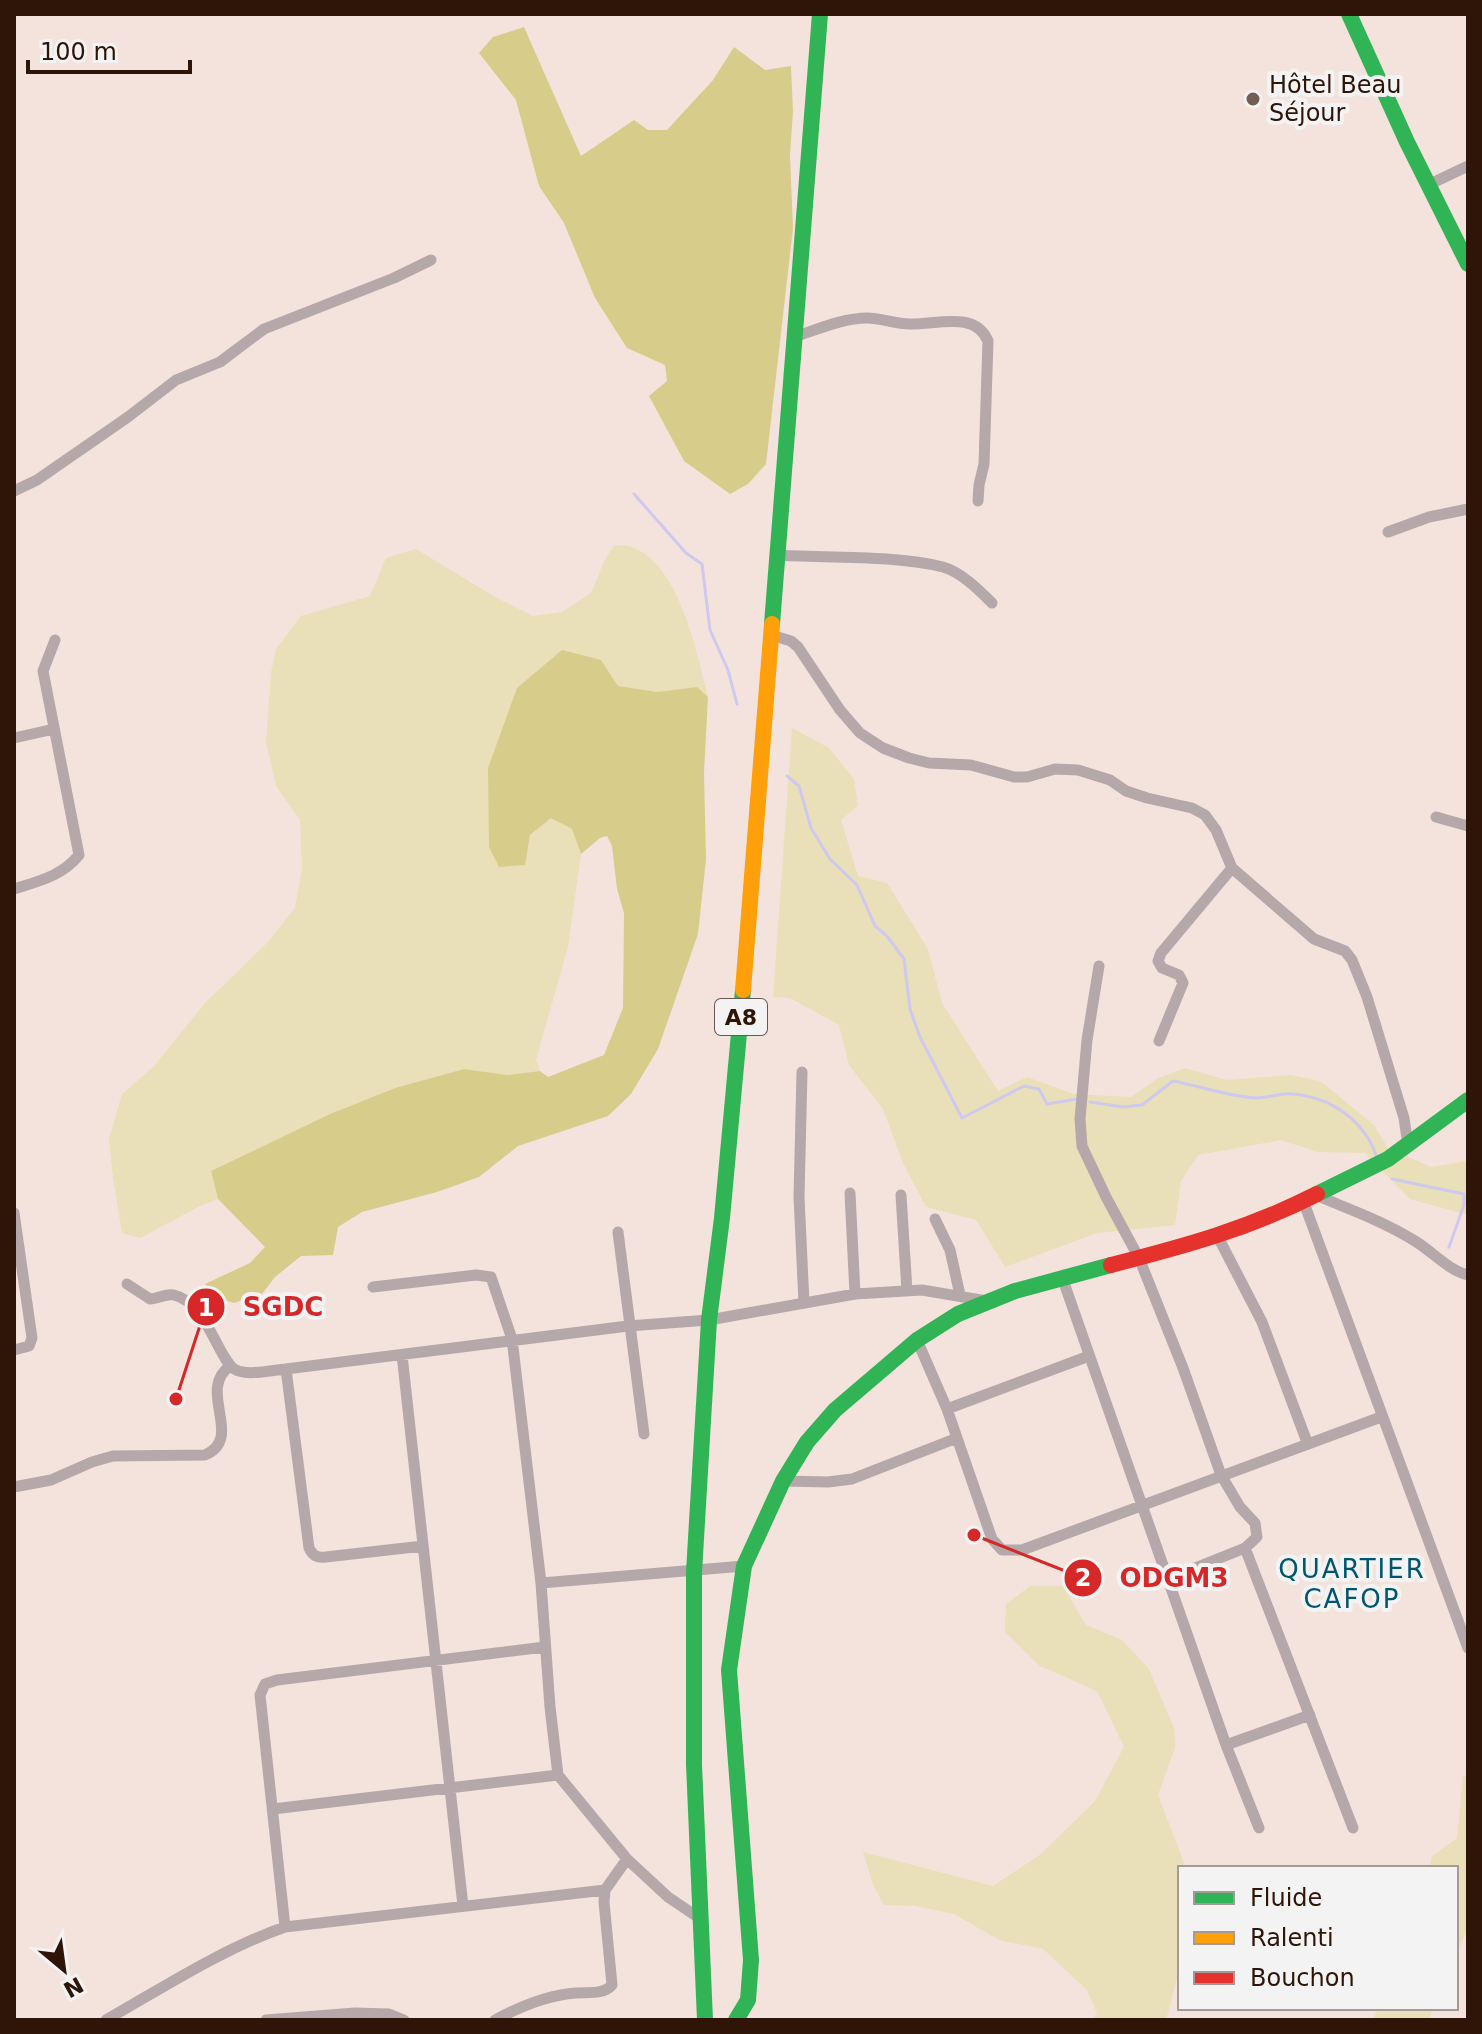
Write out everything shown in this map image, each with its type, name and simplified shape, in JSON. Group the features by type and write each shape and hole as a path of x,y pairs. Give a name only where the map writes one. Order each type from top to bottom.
{"main road":[{"name":"A8","path":"705,2020 694,1764 694,1572 709,1320 735,1079 820,14"},
{"path":"1349,14 1468,264"},
{"path":"740,2018 751,1983 751,1960 729,1684 744,1566 783,1481 807,1442 835,1410 878,1371 917,1340 958,1314 987,1301 1218,1237 1311,1199 1376,1166 1468,1100"}],"street":[{"path":"1428,185 1468,166"},
{"path":"14,491 37,480 176,380 220,362 264,329 394,278 431,260"},
{"path":"794,337 866,318 909,324 939,320 973,324 980,328 988,341 984,464 978,501"},
{"path":"1388,532 1429,517 1468,509"},
{"path":"776,555 900,561 945,567 974,586 992,603"},
{"path":"771,635 791,641 798,647 840,710 860,733 883,748 929,763 971,765 1014,777 1027,777 1055,769 1093,773 1126,791 1192,808 1205,815 1216,830 1232,868 1314,939 1345,951 1352,960 1367,997 1395,1088 1408,1145"},
{"path":"14,889 69,868 79,855 43,671 55,640"},
{"path":"14,738 54,729"},
{"path":"1436,817 1468,826"},
{"path":"1159,1041 1183,983 1179,975 1162,968 1158,961 1161,953 1232,868"},
{"path":"1099,966 1087,1040 1080,1119 1082,1146 1139,1258 1221,1475 1240,1507 1255,1523 1257,1537 1245,1548 1195,1568 1167,1572"},
{"path":"802,1072 799,1197 804,1303"},
{"path":"850,1193 855,1294"},
{"path":"901,1195 907,1291"},
{"path":"1311,1199 1387,1225 1456,1272 1468,1275"},
{"path":"1311,1199 1381,1417 1464,1627 1468,1648"},
{"path":"14,1213 32,1338 29,1346 14,1350"},
{"path":"935,1219 950,1250 960,1295"},
{"path":"618,1232 644,1434"},
{"path":"1218,1237 1262,1322 1307,1442"},
{"path":"373,1287 476,1275 491,1277 512,1339 541,1583 558,1775 627,1859 668,1897 703,1920"},
{"path":"1063,1280 1226,1745 1259,1828"},
{"path":"127,1284 150,1299 173,1295 186,1302 205,1321 230,1366 241,1372 628,1326 709,1320 855,1294 907,1291 960,1295 987,1301"},
{"path":"917,1340 947,1409 992,1539 1002,1550 1022,1550 1381,1417"},
{"path":"402,1355 463,1906"},
{"path":"947,1409 1089,1356"},
{"path":"14,1487 51,1480 113,1456 205,1455 216,1451 222,1443 217,1387 221,1372 230,1366"},
{"path":"286,1369 312,1554 317,1558 423,1546"},
{"path":"783,1481 852,1479 957,1438"},
{"path":"1245,1548 1353,1828"},
{"path":"541,1583 744,1566"},
{"path":"285,1927 260,1695 265,1684 545,1647"},
{"path":"1226,1745 1310,1715"},
{"path":"273,1809 558,1775"},
{"path":"495,2020 548,1998 601,1992 612,1985 605,1890 627,1859"},
{"path":"106,2020 211,1961 285,1927 605,1890"},
{"path":"266,2020 348,2013 389,2014 404,2020"}],"shaded area":[{"path":"524,27 581,156 634,120 648,130 667,130 713,80 734,47 765,70 791,66 793,228 766,464 748,484 730,494 684,461 649,396 667,381 665,365 627,348 595,298 564,223 539,186 516,100 479,53 493,37"},
{"path":"614,545 632,547 649,557 663,572 692,635 708,697 697,687 657,692 618,686 600,660 517,688 507,719 530,835 551,818 572,829 581,854 568,947 536,1060 540,1071 507,1075 464,1069 395,1088 330,1114 211,1171 218,1199 140,1238 122,1233 109,1139 122,1094 154,1066 205,1003 267,943 295,908 302,869 300,820 276,786 266,742 271,673 276,649 301,616 370,596 386,558 416,549 533,616 562,612 591,593"},
{"path":"562,650 601,660 618,686 657,692 697,687 708,697 704,773 706,859 698,934 658,1049 631,1094 608,1116 518,1146 479,1177 362,1212 338,1227 333,1255 301,1256 275,1277 262,1294 234,1303 212,1296 205,1284 250,1263 265,1247 218,1199 211,1171 330,1114 395,1088 464,1069 507,1075 540,1071 548,1077 604,1055 623,1008 624,913 617,889 612,846 607,836 581,854 572,829 551,818 530,835 525,865 499,867 489,847 488,768 517,688"},
{"path":"792,728 829,748 854,779 858,806 841,820 858,876 887,883 928,949 942,1003 998,1091 1027,1077 1074,1094 1131,1097 1158,1078 1185,1068 1227,1080 1291,1075 1320,1081 1374,1125 1388,1148 1431,1167 1468,1161 1468,1215 1410,1199 1365,1153 1318,1152 1281,1140 1198,1155 1181,1181 1175,1225 1097,1233 1005,1267 976,1220 926,1207 903,1163 883,1109 849,1065 839,1025 790,998 773,997"},
{"path":"1030,1586 1063,1586 1086,1625 1122,1640 1149,1669 1174,1728 1175,1748 1158,1795 1185,1866 1178,1866 1178,1975 1166,2020 1093,2020 1097,2013 1087,1990 1043,1949 999,1940 954,1914 915,1906 884,1905 873,1885 863,1852 993,1886 1041,1854 1095,1801 1124,1747 1097,1691 1040,1666 1005,1632 1006,1604"},
{"path":"1463,1775 1468,1777 1468,1928 1458,1949 1458,1866 1430,1866 1432,1856 1457,1838"},
{"path":"1377,2010 1432,2010 1429,2020 1373,2020"}],"waterway":[{"path":"634,494 686,553 702,564 710,630 728,670 737,704"},
{"path":"787,776 799,786 811,828 830,859 857,885 875,926 887,936 904,959 910,1009 920,1037 962,1118 1024,1086 1039,1089 1047,1104 1077,1099"},
{"path":"1090,1102 1123,1107 1142,1105 1173,1081 1247,1097 1308,1096 1334,1106 1355,1122 1377,1157"},
{"path":"1392,1179 1464,1194 1464,1205 1449,1247"}],"traffic: fast":[{"path":"772,624 820,14"},
{"path":"1349,14 1407,142 1468,264"},
{"path":"705,2020 694,1764 694,1572 709,1320 722,1218 743,990"},
{"path":"1317,1194 1388,1159 1468,1100"},
{"path":"736,2020 748,2000 751,1960 729,1670 744,1566 783,1481 807,1442 835,1410 917,1340 958,1314 1015,1291 1111,1265"}],"traffic: slow":[{"path":"743,990 772,624"}],"traffic: jam":[{"path":"1111,1265 1216,1236 1317,1194"}],"place":[{"name":"Hôtel Beau Séjour","path":"1253,99"},
{"name":"SGDC","path":"176,1399"},
{"name":"ODGM3","path":"974,1535"}],"district":[{"name":"QUARTIER CAFOP","path":"1352,1584"}]}
